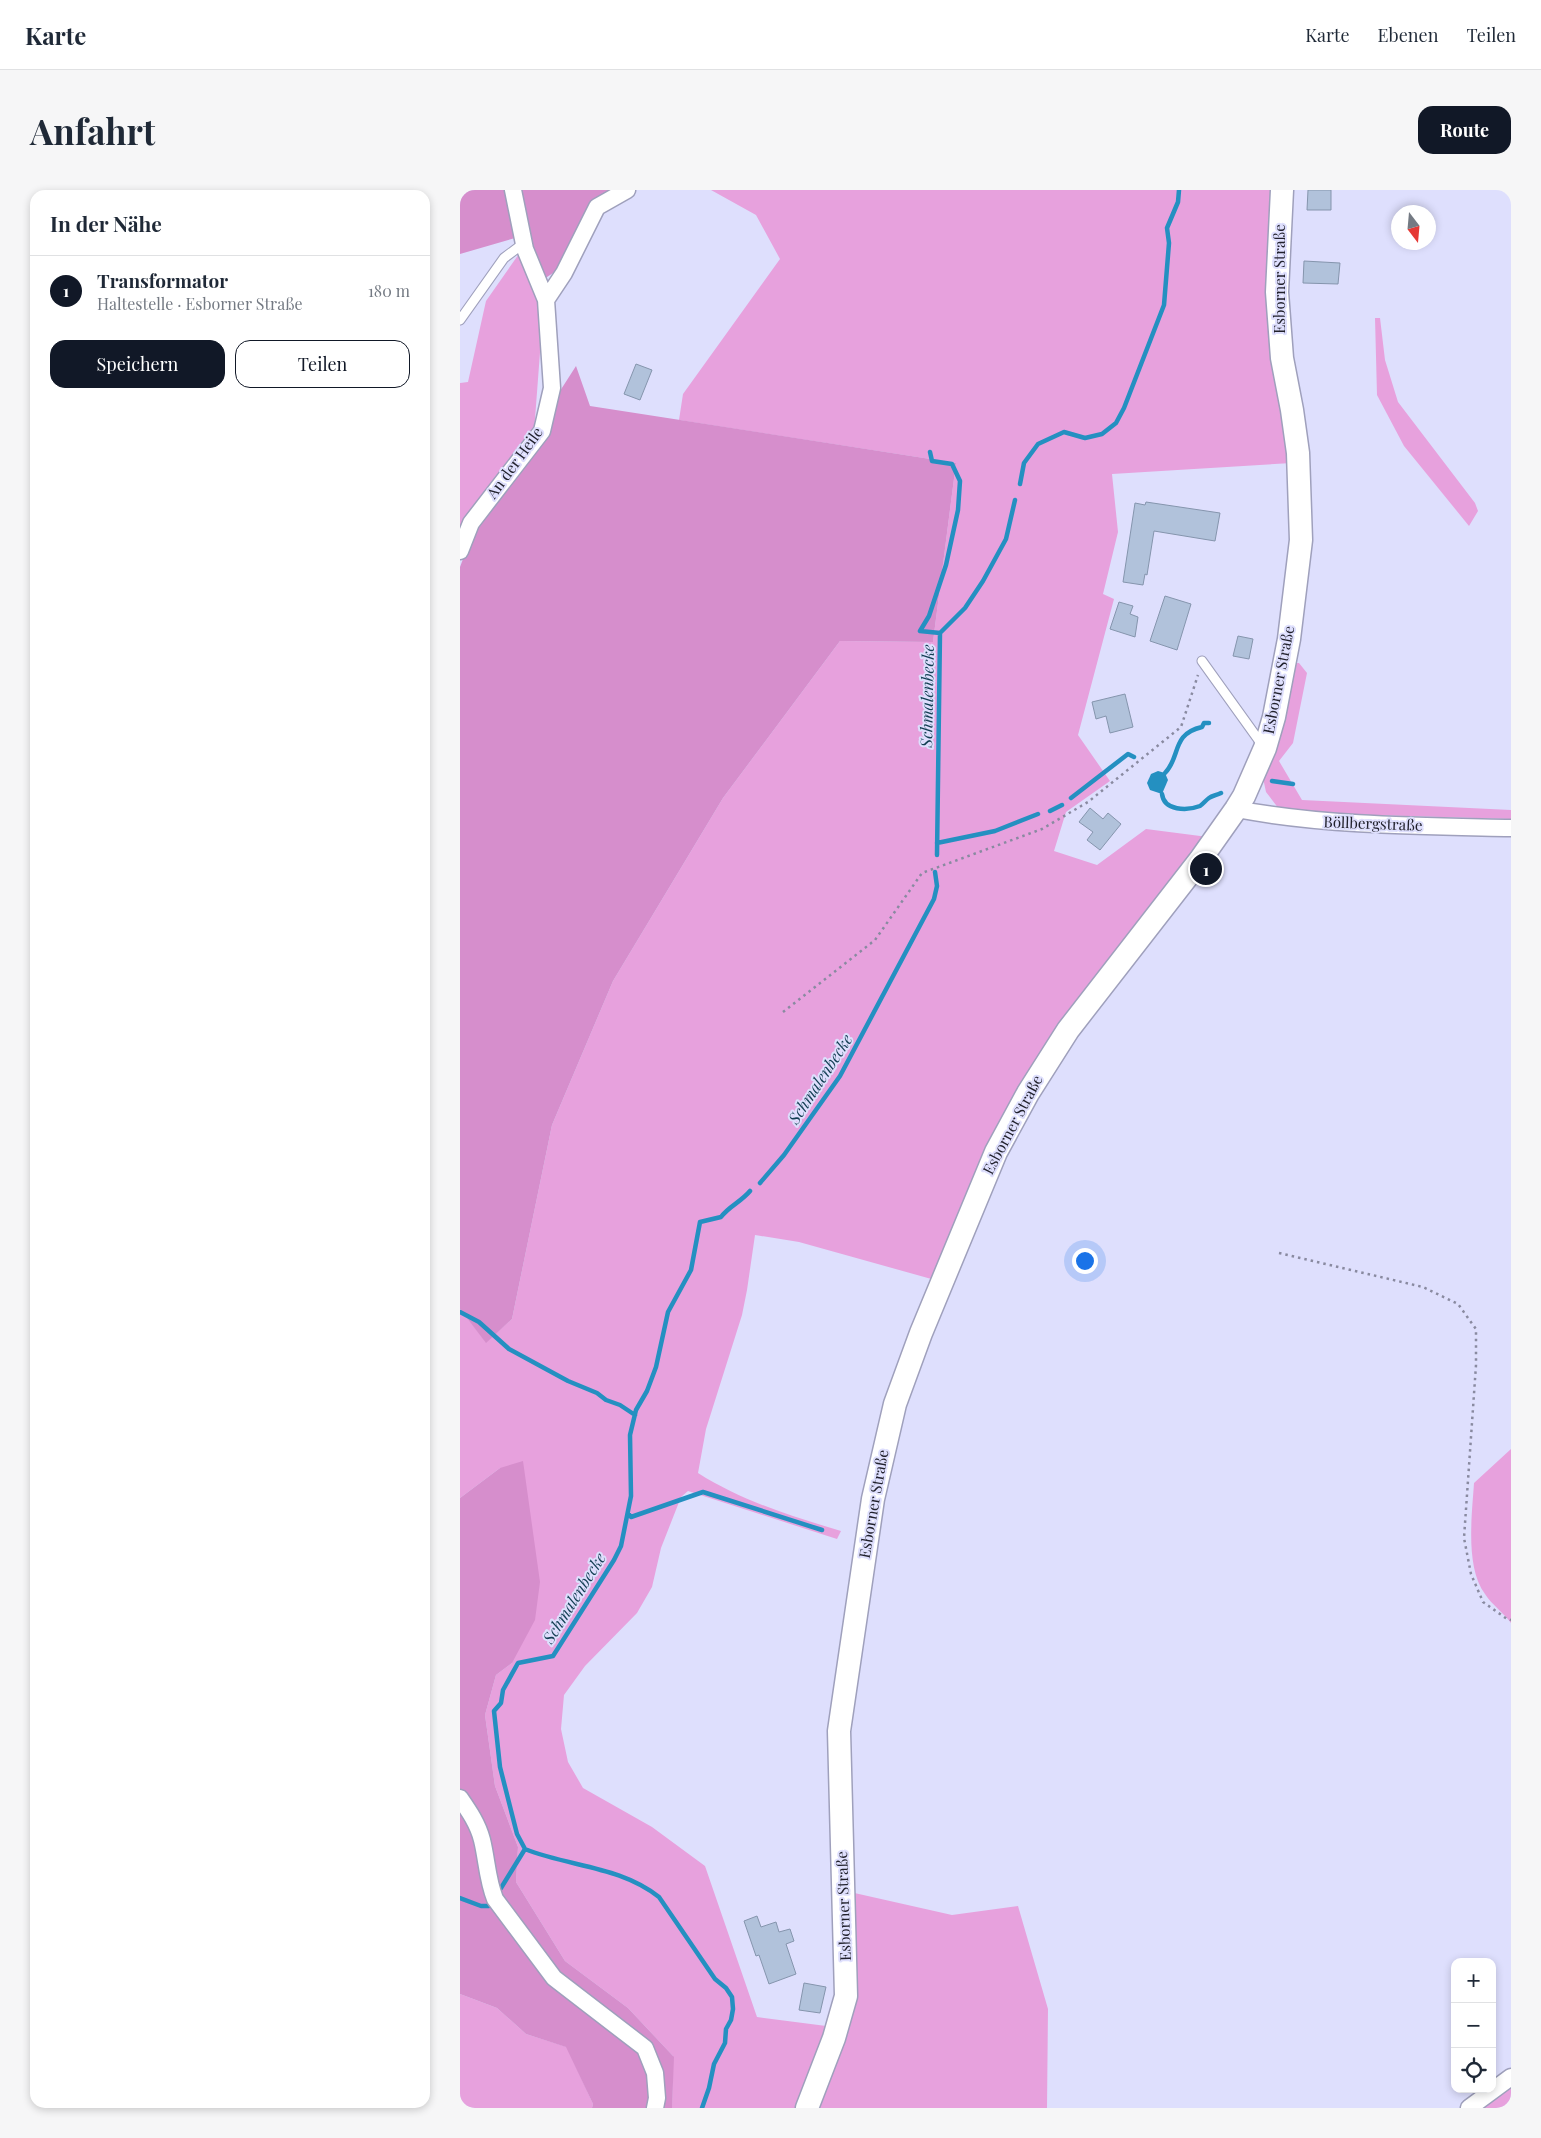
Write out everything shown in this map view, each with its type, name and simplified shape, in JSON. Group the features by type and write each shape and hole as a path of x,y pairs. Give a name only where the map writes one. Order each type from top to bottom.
{"main road":[{"name":"Esborner Straße","path":"807,2108 844,2006 846,1952 841,1860 839,1731 873,1499 895,1404 921,1334 996,1152 1028,1093 1068,1030 1200,860 1244,796 1264,748 1282,681 1301,540 1298,452 1282,358 1277,292 1282,190"}],"street":[{"name":"An der Heile","path":"460,551 471,523 542,432 552,388 546,300 524,243 513,190"},
{"path":"546,300 564,273 597,207 627,190"},
{"name":"Böllbergstraße","path":"1236,809 1277,817 1322,822 1511,828"},
{"path":"460,1798 474,1819 482,1839 489,1884 495,1899 554,1978 644,2048 655,2073 657,2098 655,2108"},
{"path":"1469,2108 1511,2077"}],"lane":[{"path":"460,320 504,258 524,243"},
{"path":"1202,661 1264,748"}],"path":[{"path":"784,1012 875,940 922,873 1042,829 1088,802 1181,727 1202,661"},
{"path":"1278,1253 1423,1286 1458,1304 1476,1329 1476,1365 1464,1538 1471,1574 1483,1602 1511,1620"}],"shaded area":[{"path":"460,190 619,190 562,267 544,279 515,238 460,254"},
{"path":"711,190 1276,190 1292,463 1112,474 1118,532 1103,594 1114,599 1078,735 1110,781 1066,812 1054,851 1097,865 1146,829 1208,837 1170,886 1137,922 1085,999 935,1280 799,1242 755,1235 742,1315 706,1429 698,1473 749,1500 841,1531 837,1539 688,1491 681,1497 661,1548 652,1587 637,1613 585,1666 564,1695 561,1729 568,1762 583,1788 652,1827 705,1866 757,2017 834,2027 802,2108 672,2108 673,2056 628,2008 565,1961 516,1882 518,1847 495,1786 485,1715 496,1675 512,1663 500,1468 460,1498 460,1309 486,1342 512,1319 552,1125 613,981 723,798 840,641 933,642 956,463 679,420 683,394 780,259 756,215"},
{"path":"521,251 541,301 542,326 534,432 460,540 460,383 468,382 486,301"},
{"path":"1375,318 1380,318 1385,360 1398,402 1475,503 1478,511 1469,526 1404,446 1377,395"},
{"path":"576,366 590,406 956,463 933,642 840,641 723,798 613,981 552,1125 512,1319 486,1343 460,1309 460,567 478,519"},
{"path":"1295,663 1299,663 1307,673 1293,743 1279,761 1302,800 1511,810 1511,819 1303,813 1279,809 1266,792 1263,778"},
{"path":"1511,1449 1511,1623 1488,1598 1479,1583 1472,1555 1471,1525 1474,1483"},
{"path":"523,1461 540,1582 535,1620 512,1663 496,1675 485,1715 495,1786 518,1847 516,1882 565,1961 628,2008 674,2057 672,2108 592,2108 593,2104 566,2047 526,2034 497,2008 460,1994 460,1498 500,1468"},
{"path":"850,1892 952,1915 1018,1906 1048,2009 1047,2108 816,2108 846,2027"},
{"path":"460,1994 497,2008 526,2034 567,2047 593,2104 592,2108 460,2108"},
{"path":"1511,2082 1511,2108 1474,2108 1496,2093"}],"water":[{"path":"1158,771 1165,773 1168,780 1162,794 1150,790 1147,783 1151,774"}],"building":[{"path":"1308,190 1331,190 1331,210 1307,210"},
{"path":"1304,261 1340,263 1338,284 1303,283"},
{"path":"636,364 652,370 640,400 624,394"},
{"path":"1146,502 1220,513 1215,541 1154,531 1147,575 1145,574 1143,585 1123,582 1135,503 1145,505"},
{"path":"1165,596 1191,604 1177,650 1150,641"},
{"path":"1119,602 1133,606 1130,614 1138,617 1135,637 1110,629"},
{"path":"1238,636 1253,639 1249,659 1233,656"},
{"path":"1125,694 1133,727 1110,733 1106,716 1096,719 1092,702"},
{"path":"1090,808 1103,819 1108,813 1121,824 1100,850 1087,840 1093,832 1079,822"},
{"path":"757,1916 761,1927 776,1922 779,1932 790,1929 794,1941 786,1944 796,1974 769,1984 759,1955 756,1956 744,1921"},
{"path":"804,1983 826,1987 820,2013 799,2010"}],"waterway":[{"name":"Schmalenbecke","path":"1020,484 1024,463 1038,444 1064,432 1085,438 1102,434 1116,423 1124,408 1164,305 1169,243 1167,228 1178,202 1179,190"},
{"path":"930,452 932,461 952,464 960,481 958,510 946,565 929,616 920,631 940,633"},
{"name":"Schmalenbecke","path":"937,855 940,633 965,608 983,581 1006,539 1015,500"},
{"path":"1165,773 1170,767 1185,735 1192,730 1202,727 1204,723 1209,723"},
{"path":"1071,798 1128,754 1134,757"},
{"path":"1272,781 1293,784"},
{"path":"1162,794 1164,800 1171,807 1189,809 1200,806 1209,798 1221,793"},
{"path":"1050,811 1062,805"},
{"path":"937,843 995,831 1038,814"},
{"name":"Schmalenbecke","path":"760,1183 784,1155 840,1076 934,899 937,886 935,872"},
{"name":"Schmalenbecke","path":"702,2108 714,2064 725,2043 726,2029 731,2020 733,2009 732,1997 726,1988 715,1979 659,1897 628,1879 525,1849 517,1834 500,1767 494,1711 501,1703 503,1690 518,1663 553,1656 621,1546 631,1496 630,1435 636,1410 647,1391 656,1367 668,1312 691,1270 700,1222 721,1217 750,1191"},
{"path":"460,1312 479,1322 509,1349 568,1381 620,1405 635,1415"},
{"path":"628,1513 631,1517 703,1492 822,1530"},
{"path":"501,1888 525,1849"},
{"path":"460,1898 481,1906 489,1906"}],"place":[{"name":"Transformator","path":"1206,869"}]}
